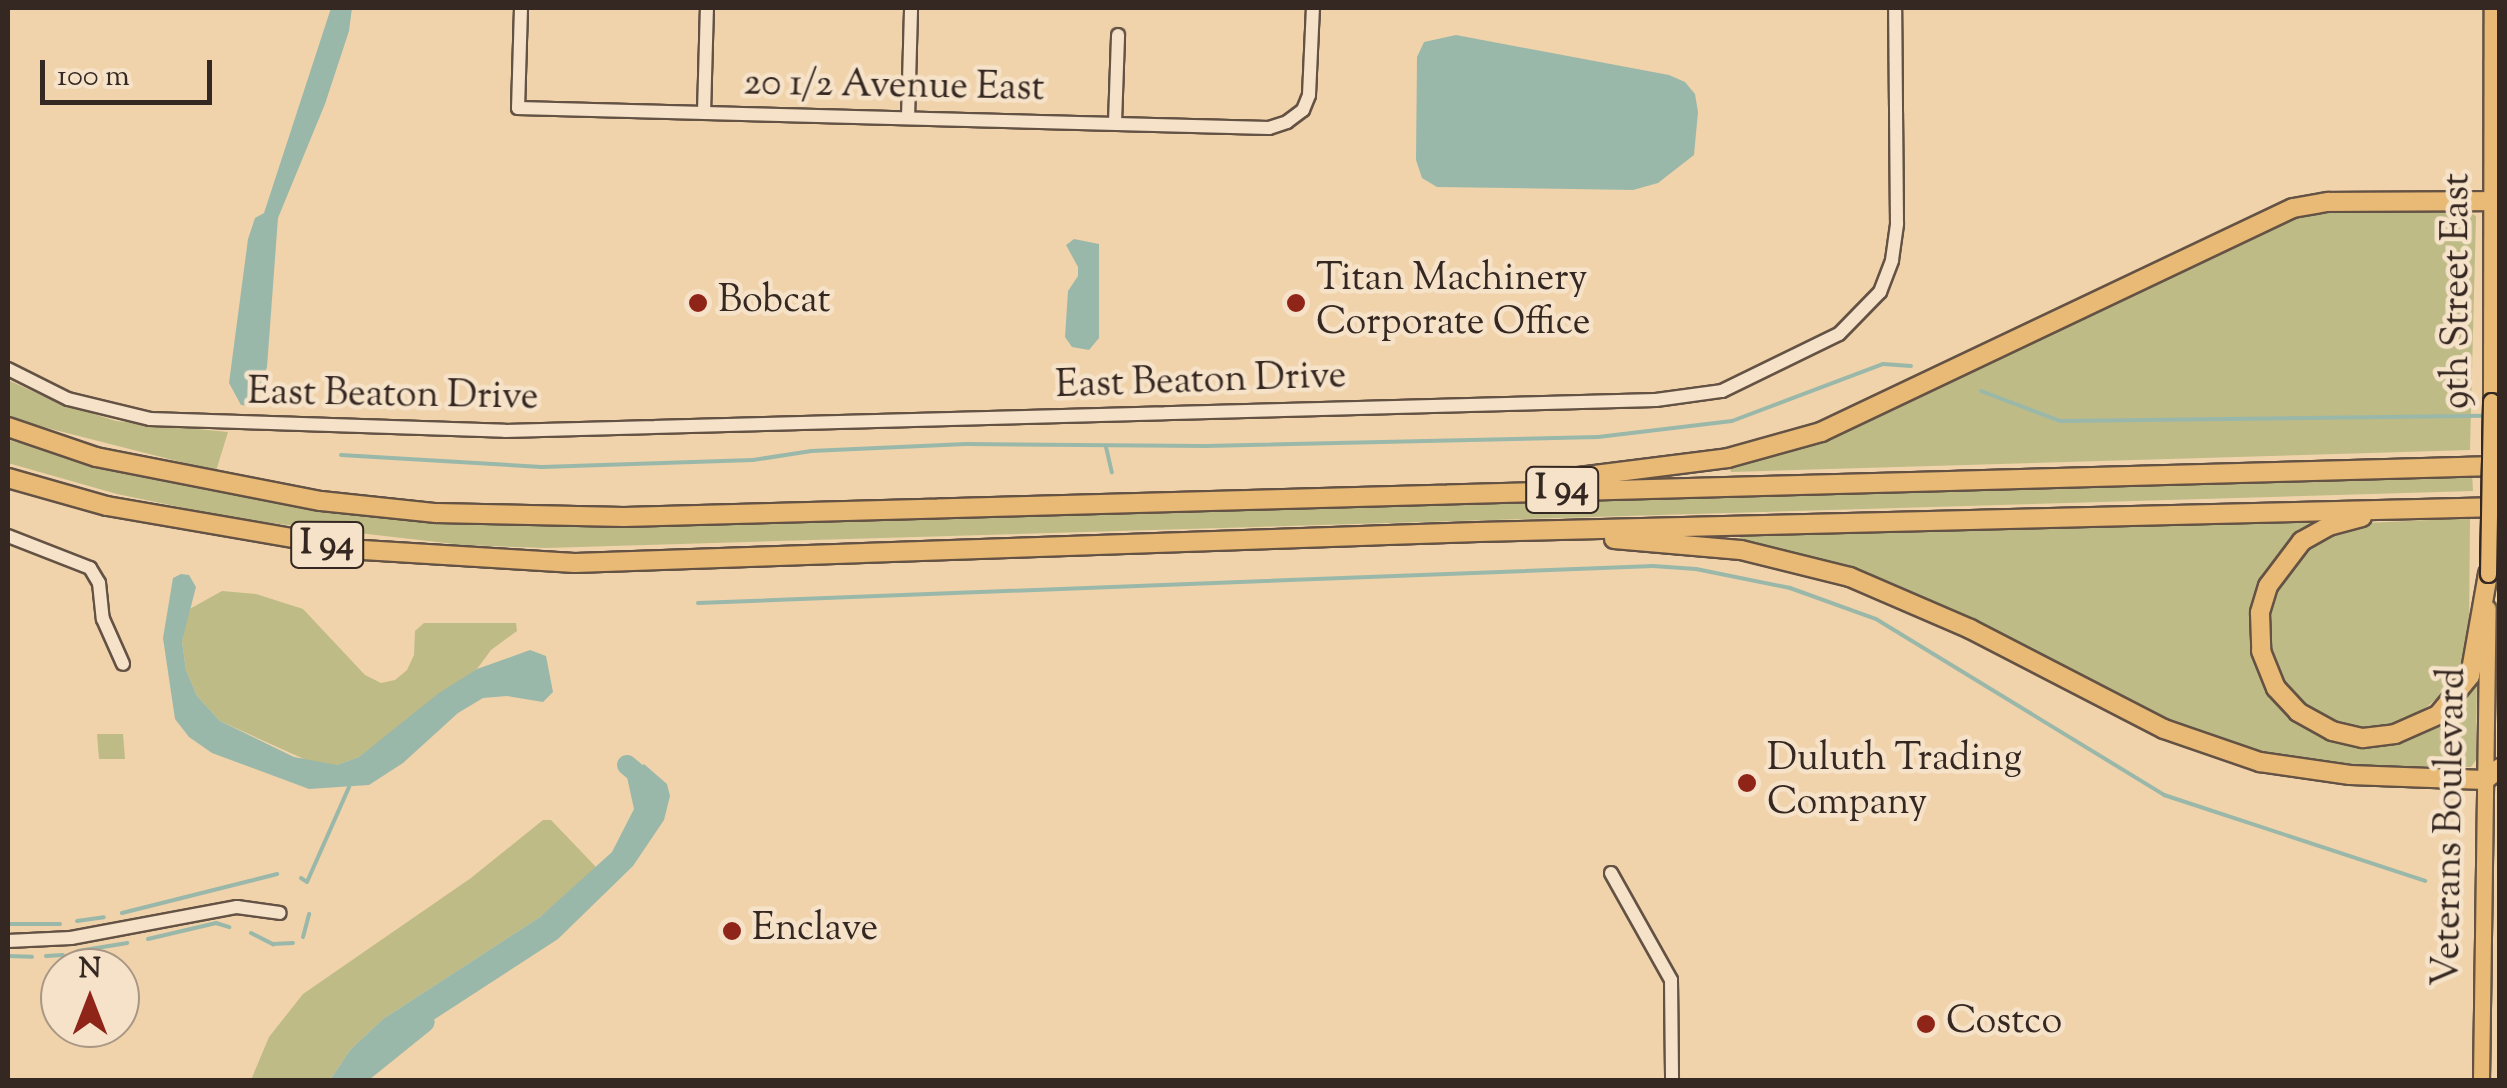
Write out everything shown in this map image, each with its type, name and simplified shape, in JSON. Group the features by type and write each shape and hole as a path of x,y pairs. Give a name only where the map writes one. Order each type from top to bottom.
{"highway":[{"path":"1439,494 1728,458 1821,432 1879,408 2256,221 2292,208 2328,202 2496,201"},
{"name":"I 94","path":"8,428 96,456 322,501 436,512 624,517 2500,466"},
{"name":"I 94","path":"8,478 107,506 363,550 575,563 1478,532 2500,506"},
{"path":"2396,509 2316,533 2290,553 2268,586 2258,626 2262,651 2276,688 2298,712 2332,731 2364,738 2413,729 2438,715 2470,676 2488,574"},
{"path":"1478,532 1708,546 1802,564 1886,590 2164,729 2213,748 2314,772 2492,774"}],"main road":[{"name":"9th Street East","path":"2488,574 2496,201 2492,8"},
{"name":"Veterans Boulevard","path":"2481,1080 2492,774 2488,574"}],"street":[{"name":"20 1/2 Avenue East","path":"521,8 518,108 1269,128 1288,122 1302,110 1309,95 1313,8"},
{"path":"704,113 707,8"},
{"path":"908,118 910,8"},
{"name":"East Beaton Drive","path":"8,369 99,410 206,423 598,432 1622,401 1722,391 1839,334 1880,292 1892,260 1897,223 1896,8"},
{"path":"1115,123 1118,34"},
{"path":"8,536 90,568 99,583 103,619 123,664"},
{"path":"1610,873 1672,980 1672,1080"},
{"path":"8,941 71,938 237,907 280,913"}],"shaded area":[{"path":"331,8 352,8 349,31 325,104 278,218 267,367 252,406 241,405 229,383 248,239 255,218 264,213"},
{"path":"1456,35 1669,75 1685,82 1695,94 1698,112 1694,155 1658,183 1633,190 1437,187 1422,178 1416,160 1417,57 1424,42"},
{"path":"2337,209 2467,211 2476,216 2470,450 1731,472 1729,465 1807,445 1891,411 2243,236 2280,220"},
{"path":"1074,239 1099,244 1099,338 1089,350 1072,347 1065,337 1068,291 1078,276 1078,267 1066,245"},
{"path":"8,380 56,402 116,421 228,432 216,471 8,418"},
{"path":"8,440 206,490 349,513 506,526 656,525 2472,472 2473,491 545,548 463,545 237,519 117,494 8,463"},
{"path":"2310,516 2315,525 2294,537 2277,555 2258,585 2253,605 2255,654 2269,689 2285,708 2391,743 2477,673 2476,760 2471,767 2334,765 2243,749 2172,724 1897,587 1808,556 1740,543 1740,534"},
{"path":"2470,518 2469,631 2464,657 2448,689 2415,717 2381,727 2346,726 2307,708 2279,675 2266,621 2275,588 2308,546 2327,534 2366,523"},
{"path":"189,575 196,587 182,641 186,670 197,696 220,721 294,757 337,765 359,757 439,693 477,669 530,650 546,656 553,692 543,702 507,696 483,698 458,713 403,763 369,785 309,789 212,753 189,737 175,719 163,638 173,578"},
{"path":"222,591 256,594 303,609 365,675 381,683 395,680 407,670 414,655 415,631 424,623 516,623 517,631 491,650 477,669 359,757 337,765 315,764 220,721 197,696 186,670 182,641 186,611"},
{"path":"97,734 123,734 125,759 99,759"},
{"path":"644,764 667,784 670,796 664,820 633,866 558,939 398,1043 358,1080 330,1080 350,1050 383,1019 540,917 612,852 634,809 627,777"},
{"path":"543,820 551,820 596,867 580,883 540,917 383,1019 350,1050 330,1080 251,1080 269,1037 303,994 471,878"}],"waterway":[{"path":"341,455 542,467 753,460 811,451 966,444 1205,446 1598,437 1732,421 1883,364 1911,366"},
{"path":"1981,391 2060,421 2485,416"},
{"path":"1106,447 1112,472"},
{"path":"698,603 1653,566 1696,569 1790,588 1876,619 2164,795 2425,881"},
{"path":"627,765 652,786"},
{"path":"301,878 307,882 349,787"},
{"path":"122,913 277,874"},
{"path":"303,937 309,914"},
{"path":"77,921 104,917"},
{"path":"148,939 216,923 229,927"},
{"path":"8,924 60,924"},
{"path":"251,933 273,944 293,943"},
{"path":"96,948 127,943"},
{"path":"8,956 32,957"},
{"path":"353,1080 425,1022"}],"place":[{"name":"Bobcat","path":"698,303"},
{"name":"Titan Machinery Corporate Office","path":"1296,303"},
{"name":"Duluth Trading Company","path":"1747,783"},
{"name":"Enclave","path":"732,931"},
{"name":"Costco","path":"1926,1024"}]}
